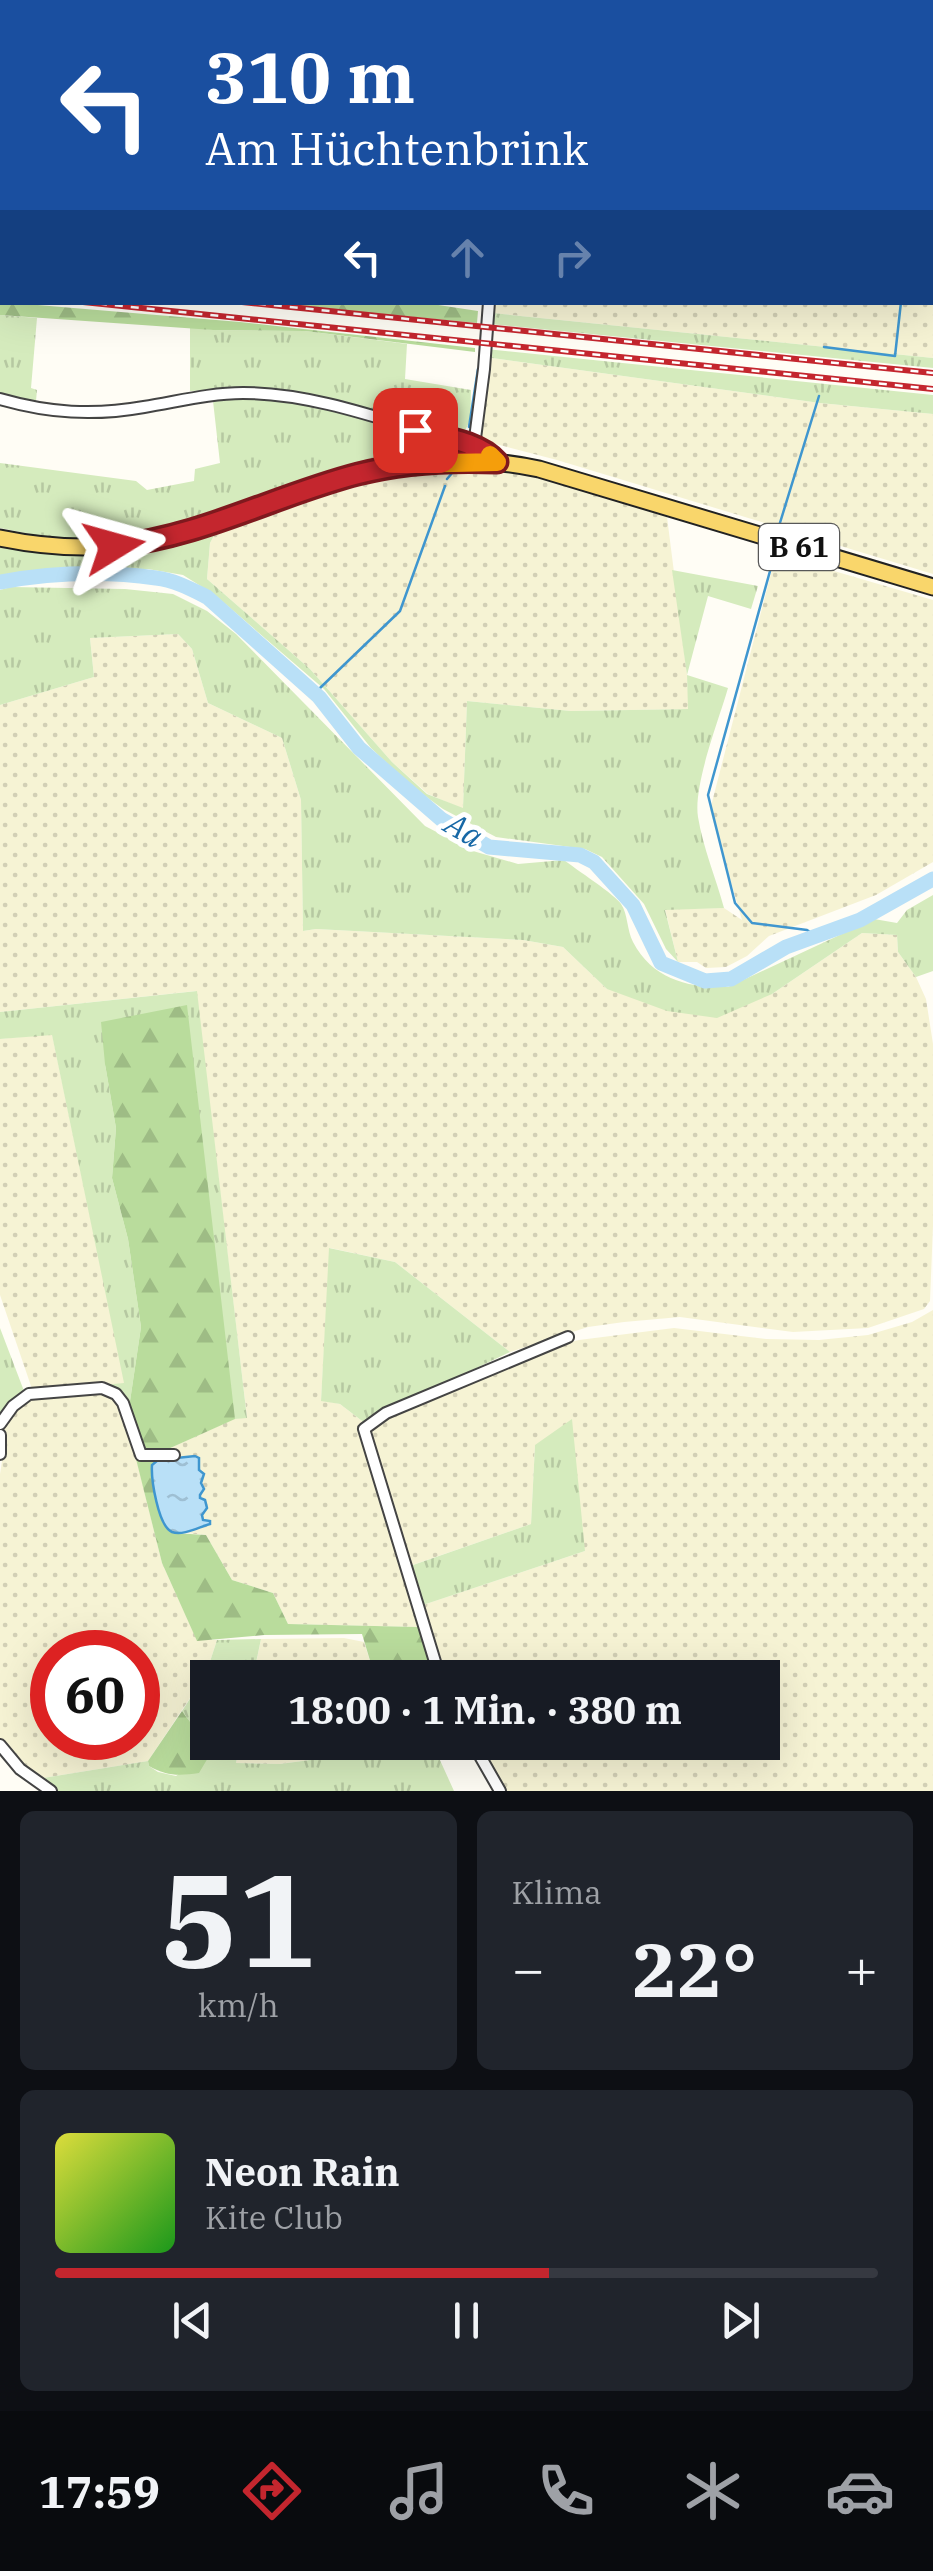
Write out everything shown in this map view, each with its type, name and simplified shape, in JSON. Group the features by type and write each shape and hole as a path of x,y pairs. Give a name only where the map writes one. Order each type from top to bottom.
{"main road":[{"name":"B 61","path":"0,538 51,546 135,544 192,531 369,471 424,462 497,462 539,469 933,587"}],"street":[{"path":"474,446 488,305"},
{"path":"0,399 47,411 87,414 216,394 308,398 474,446 497,462"},
{"path":"435,1660 364,1429 386,1414 568,1338"},
{"path":"0,1424 13,1406 29,1394 102,1388 124,1403 140,1455 174,1454"},
{"path":"0,1435 0,1454"},
{"path":"0,1745 20,1770 51,1791"},
{"path":"482,1760 500,1791"}],"shaded area":[{"path":"493,305 933,305 933,358 492,313"},
{"path":"485,357 820,403 933,414 933,574 484,441 479,431"},
{"path":"472,468 515,472 560,483 667,517 689,709 571,711 467,701 463,809 428,794 392,762 310,669 207,579 210,543 217,530 378,475"},
{"path":"776,554 933,600 933,862 876,895 769,936 747,956 726,967 706,968 697,962 678,962 665,909 724,908 742,920 710,810"},
{"path":"178,634 192,649 208,703 282,738 301,800 303,931 523,940 563,947 607,989 772,994 862,933 897,935 898,952 926,999 933,1044 933,1226 930,1301 924,1309 868,1328 793,1332 680,1317 624,1322 588,1327 510,1352 395,1262 330,1248 321,1400 340,1404 366,1424 579,1340 674,1328 766,1339 819,1340 868,1335 912,1322 933,1310 933,1791 507,1791 487,1760 780,1760 780,1660 438,1660 420,1606 585,1551 535,1445 531,1524 401,1569 418,1627 288,1624 273,1593 232,1580 206,1535 185,1533 210,1523 203,1520 200,1494 204,1489 198,1465 157,1454 234,1419 247,1417 196,991 0,1012 0,705 94,677 90,638"},
{"path":"52,1034 125,1384 32,1389 0,1295 0,1039"},
{"path":"106,1392 116,1398 125,1413 162,1563 197,1640 217,1640 211,1660 190,1660 190,1698 160,1743 160,1630 30,1630 30,1760 148,1761 37,1779 0,1739 0,1474 3,1426 8,1416 29,1398"},
{"path":"344,1638 364,1642 370,1660 257,1660 261,1639"},
{"path":"237,1760 310,1760 280,1764 236,1763"}],"green space":[{"path":"0,305 38,305 240,322 475,348 475,352 305,331 213,330 0,315"},
{"path":"288,305 438,305 478,311 477,323"},
{"path":"492,313 933,358 933,368 490,324"},
{"path":"0,315 37,318 31,388 37,390 36,401 0,395"},
{"path":"190,327 305,331 407,344 405,379 471,390 468,424 456,437 301,392 190,391"},
{"path":"486,349 933,395 933,414 820,403 485,357"},
{"path":"248,397 335,410 476,453 475,457 425,456 180,530 112,541 45,537 0,528 0,463 136,481 147,490 194,481 195,469 220,463 213,401"},
{"path":"217,530 210,543 207,579 310,669 392,762 427,794 463,808 467,701 571,711 688,709 687,675 728,688 697,804 703,840 724,908 665,910 678,962 666,949 644,904 602,857 585,849 496,837 443,809 410,785 371,748 324,689 215,595 183,575 148,569 70,569 0,576 0,544 55,553 112,554"},
{"path":"672,570 758,586 751,609 708,596 687,675"},
{"path":"11,587 173,594 207,611 236,634 425,826 473,851 518,864 564,860 618,900 641,955 673,979 700,986 728,987 874,919 897,923 907,910 933,895 933,971 916,977 898,952 897,935 862,933 772,994 717,1018 667,1011 607,989 563,947 523,940 303,931 301,800 282,738 208,703 192,649 178,634 90,638 94,677 0,705 0,590"},
{"path":"197,991 247,1418 235,1419 105,1064 116,1128 112,1178 128,1239 141,1327 129,1408 103,1385 124,1383 52,1035 0,1039 0,1012"},
{"path":"187,1005 235,1419 157,1454 143,1454 129,1408 141,1327 128,1239 112,1178 116,1128 101,1022"},
{"path":"329,1248 395,1262 510,1352 366,1424 340,1404 321,1401"},
{"path":"0,1328 24,1391 0,1416"},
{"path":"572,1419 585,1551 420,1606 410,1573 413,1565 531,1524 535,1445"},
{"path":"136,1459 158,1460 174,1533 206,1535 232,1580 273,1593 288,1624 418,1627 430,1660 370,1660 362,1634 264,1635 197,1641 162,1563"},
{"path":"261,1639 257,1660 211,1660 217,1640"},
{"path":"190,1699 190,1722 182,1711"},
{"path":"182,1711 190,1722 190,1760 207,1760 199,1773 161,1772 149,1766 148,1761 160,1760 160,1743"},
{"path":"198,1760 280,1764 310,1760 440,1760 454,1791 56,1791 37,1779 148,1761 158,1772 176,1776"}],"water":[{"path":"195,1456 204,1474 200,1498 207,1508 203,1520 210,1524 172,1532 159,1512 152,1465 158,1460"}],"waterway":[{"path":"824,347 895,356 901,305"},
{"path":"469,427 478,369"},
{"path":"779,526 819,396"},
{"path":"447,479 453,472 468,471"},
{"path":"319,697 320,688 400,611 445,486"},
{"path":"775,553 708,795 735,903 752,923 807,930 816,936"},
{"name":"Aa","path":"0,582 118,574 169,581 207,597 319,697 359,748 441,819 489,847 580,855 594,862 633,905 661,963 705,981 731,979 786,947 860,920 933,879"}],"railway":[{"path":"112,305 933,389"},
{"path":"271,305 933,373"}],"slow traffic":[{"path":"410,464 497,462 490,455"}],"route":[{"path":"114,546 192,531 315,487 380,469 424,462 497,462 474,446 415,430"}]}
